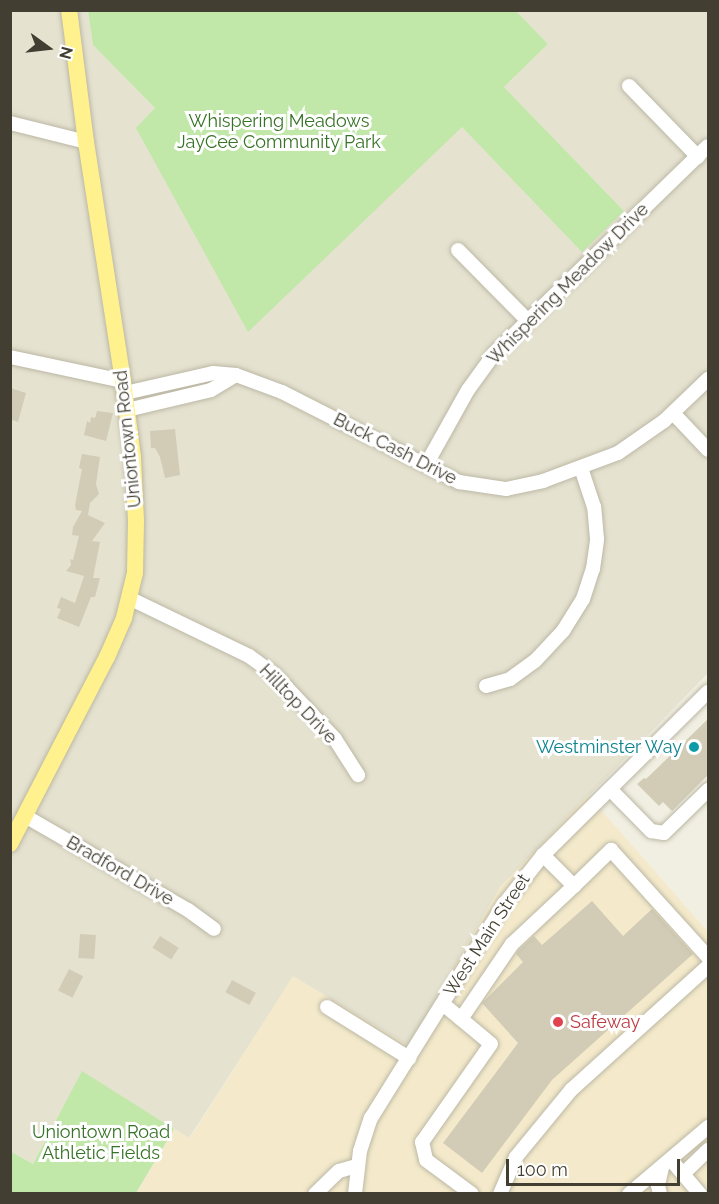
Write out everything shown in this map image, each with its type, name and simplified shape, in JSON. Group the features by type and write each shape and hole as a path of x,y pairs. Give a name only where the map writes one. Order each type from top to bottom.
{"main road":[{"name":"Uniontown Road","path":"10,843 107,657 129,598 135,573 136,521 125,394 86,142 69,10"}],"street":[{"path":"629,86 698,157"},
{"path":"10,123 86,142"},
{"name":"Whispering Meadow Drive","path":"426,465 480,372 527,320 708,146"},
{"path":"458,249 527,320"},
{"path":"10,357 125,394"},
{"name":"Buck Cash Drive","path":"125,394 211,390 236,375 282,392 459,482 506,489 543,481 581,468 635,443 673,413 708,379"},
{"path":"673,413 708,450"},
{"path":"486,686 510,679 535,661 563,631 583,599 593,569 597,539 594,507 581,468"},
{"name":"Hilltop Drive","path":"129,598 249,656 274,674 335,739 358,775"},
{"name":"West Main Street","path":"354,1194 357,1166 371,1118 505,903 543,855 708,692"},
{"path":"610,789 651,831 664,832 708,790"},
{"name":"Bradford Drive","path":"25,816 188,910 214,929"},
{"path":"461,1019 512,944 611,850 708,957"},
{"path":"543,855 574,886"},
{"path":"500,1194 516,1157 571,1089 708,966"},
{"path":"443,1004 490,1044 422,1142 426,1161 472,1194"},
{"path":"327,1006 409,1058"},
{"path":"636,1192 708,1127"},
{"path":"683,1174 708,1150"},
{"path":"667,1163 683,1174 700,1194"},
{"path":"660,1194 657,1185 667,1163"},
{"path":"322,1191 339,1171 357,1166"}],"shaded area":[{"path":"10,11 88,11 93,45 155,108 462,127 582,251 624,211 504,87 548,44 516,11 708,11 708,673 500,887 409,1046 293,977 189,1138 82,1072 33,1164 10,1152"},
{"path":"588,795 708,932 708,1193 136,1194 174,1129 190,1138 293,976 409,1046 500,887"}],"green space":[{"name":"Whispering Meadows JayCee Community Park","path":"88,11 516,11 548,44 504,87 624,211 582,252 462,127 248,332 136,128 155,108 93,45"},
{"name":"Uniontown Road Athletic Fields","path":"82,1071 174,1129 136,1193 11,1193 11,1152 33,1164"}],"building":[{"path":"10,388 26,393 18,422 10,419"},
{"path":"97,411 113,413 106,441 84,435 87,421 90,423 91,417 95,418"},
{"path":"175,429 180,475 165,478 160,457 155,448 151,448 150,431"},
{"path":"82,454 100,457 96,484 99,494 90,503 88,515 105,523 92,541 100,542 93,578 100,578 95,597 91,597 79,627 57,618 61,609 57,608 61,597 75,603 84,576 66,571 71,565 70,559 73,560 79,536 72,535 73,527 82,511 76,510 75,505 82,469 79,468"},
{"name":"Westminster Way","path":"708,719 708,775 672,811 663,802 659,806 637,784 644,778 646,779"},
{"name":"Safeway","path":"592,901 623,936 652,909 693,954 552,1080 482,1173 443,1143 518,1043 482,1003 523,962 516,954 534,936 542,945"},
{"path":"80,934 96,935 94,959 78,958"},
{"path":"160,936 179,948 171,960 153,948"},
{"path":"69,969 83,976 72,998 58,990"},
{"path":"232,980 256,993 249,1005 225,992"}],"place":[{"name":"Westminster Way","path":"694,747"},
{"name":"Safeway","path":"558,1022"}]}
